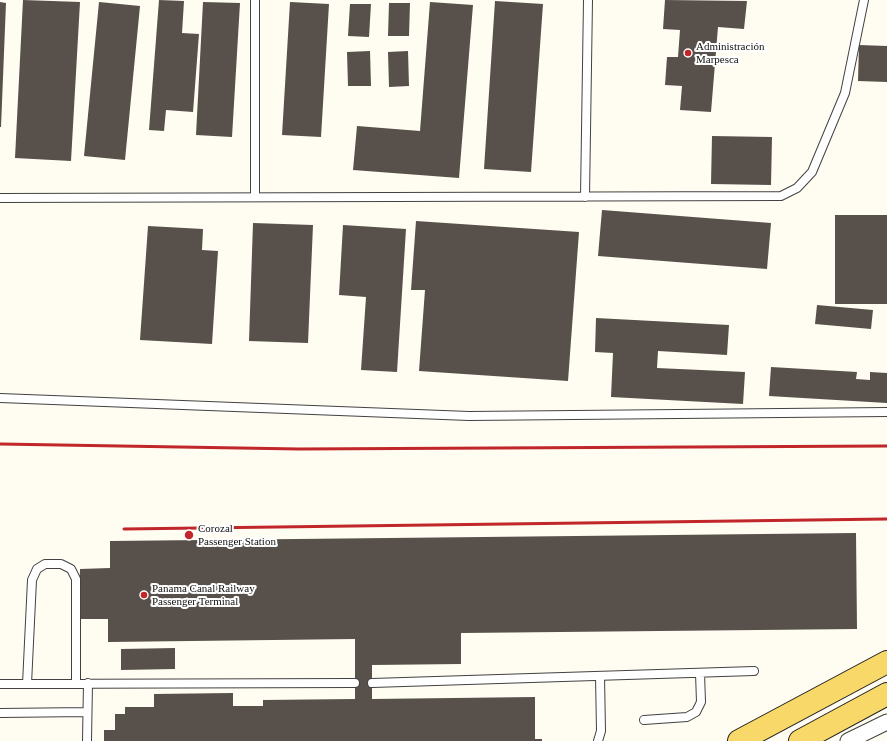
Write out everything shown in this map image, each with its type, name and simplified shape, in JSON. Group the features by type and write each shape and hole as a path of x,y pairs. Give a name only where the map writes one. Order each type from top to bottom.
{"main road":[{"path":"739,741 887,662"},
{"path":"800,741 887,694"}],"street":[{"path":"848,741 887,722"}],"lane":[{"path":"255,0 255,197"},
{"path":"585,196 588,0"},
{"path":"0,198 781,196 797,188 812,172 845,93 864,0"},
{"path":"0,398 469,416 887,412"},
{"path":"27,684 32,580 37,569 45,564 61,564 71,569 76,579 76,684"},
{"path":"372,682 754,671"},
{"path":"644,720 687,717 696,712 700,702 700,672"},
{"path":"598,741 601,731 600,676"},
{"path":"86,741 88,683"},
{"path":"0,684 355,683"},
{"path":"0,713 87,712"}],"building":[{"path":"23,0 80,2 71,161 15,158"},
{"path":"159,0 184,1 182,33 199,34 193,112 166,110 164,131 149,130"},
{"path":"665,0 747,1 744,29 718,27 711,112 680,110 682,86 665,85 667,57 678,57 680,30 663,29"},
{"path":"495,1 543,4 531,172 484,169"},
{"path":"0,2 6,3 1,127 0,127"},
{"path":"99,2 140,6 125,160 84,156"},
{"path":"203,2 240,3 232,137 196,135"},
{"path":"290,2 329,4 321,137 282,135"},
{"path":"430,2 473,5 459,178 353,170 357,126 420,131"},
{"path":"389,3 410,3 409,36 388,36"},
{"path":"350,4 371,4 369,37 348,36"},
{"path":"859,45 887,46 887,82 858,81"},
{"path":"370,51 371,86 348,86 347,52"},
{"path":"408,51 409,86 389,87 388,52"},
{"path":"712,136 772,137 771,185 711,184"},
{"path":"602,210 771,223 767,269 598,256"},
{"path":"835,215 887,215 887,304 835,304"},
{"path":"416,221 579,232 568,381 419,371 425,290 411,290"},
{"path":"253,223 313,225 308,343 249,341"},
{"path":"343,225 406,229 397,372 361,370 366,297 339,295"},
{"path":"148,226 203,229 202,250 218,251 212,344 140,340"},
{"path":"817,305 873,310 871,329 815,324"},
{"path":"596,318 729,325 727,355 658,351 657,368 745,372 743,404 611,397 613,353 595,352"},
{"path":"771,367 857,372 856,379 870,380 870,372 887,373 887,403 769,396"},
{"name":"Corozal Passenger Station","path":"856,533 857,629 461,633 461,664 372,665 372,699 535,697 535,739 542,739 542,741 104,741 104,730 115,730 115,714 125,714 125,707 154,707 154,694 233,693 233,706 263,706 263,700 355,699 355,639 108,642 108,619 79,619 80,569 110,568 110,541"},
{"path":"175,648 175,669 121,670 121,649"}],"railway":[{"path":"0,444 299,449 887,446"},
{"path":"124,529 887,519"}],"place":[{"name":"Administración Marpesca","path":"688,53"},
{"name":"Corozal Passenger Station","path":"189,535"},
{"name":"Panama Canal Railway Passenger Terminal","path":"144,595"}]}
